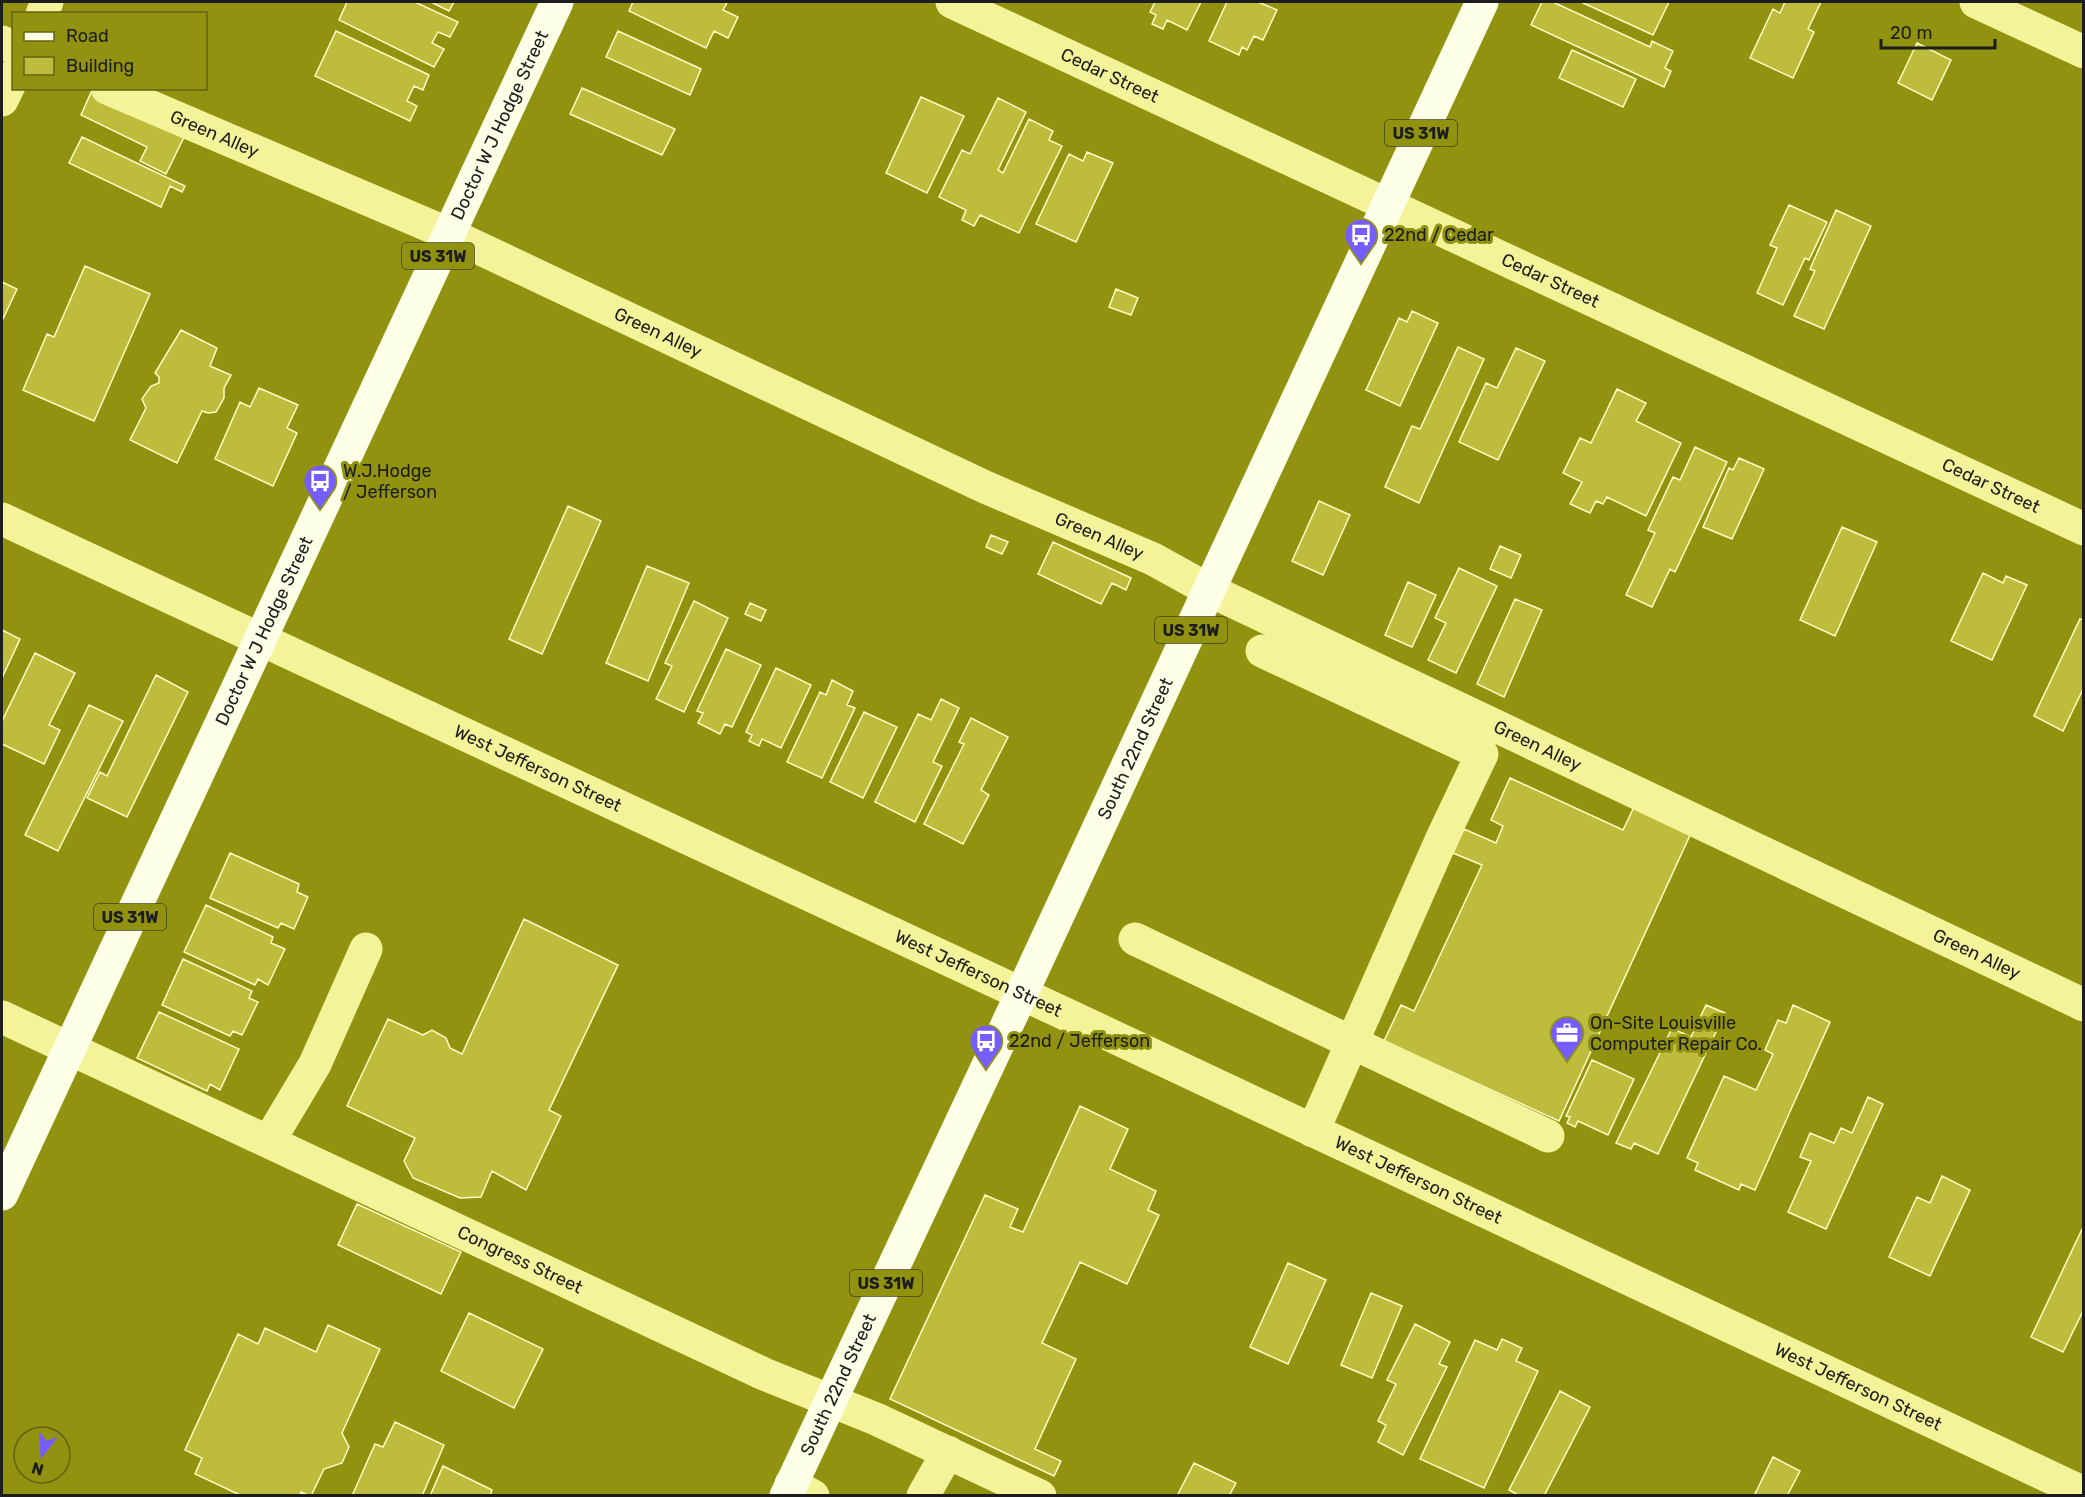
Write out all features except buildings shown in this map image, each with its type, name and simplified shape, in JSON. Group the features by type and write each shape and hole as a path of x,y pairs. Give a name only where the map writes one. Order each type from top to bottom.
{"main road":[{"name":"Doctor W J Hodge Street","path":"2,1194 68,1047 557,2"},
{"name":"South 22nd Street","path":"797,1492 831,1401 1482,2"}],"street":[{"name":"Cedar Street","path":"952,2 2084,529"},
{"path":"1976,2 2084,52"},
{"path":"2,100 12,79"},
{"name":"Green Alley","path":"112,90 449,234 985,487 1153,559 1209,591 2084,1005"},
{"name":"West Jefferson Street","path":"2,519 2084,1493"},
{"path":"1262,651 1482,754 1443,836 1313,1131"},
{"path":"1136,939 1548,1136"},
{"path":"269,1141 315,1064 366,949"},
{"name":"Congress Street","path":"2,1017 764,1374 876,1419 1040,1496"},
{"path":"923,1496 948,1452"}],"place":[{"name":"22nd / Cedar","path":"1361,264"},
{"name":"W.J.Hodge / Jefferson","path":"320,510"},
{"name":"On-Site Louisville Computer Repair Co.","path":"1567,1062"},
{"name":"22nd / Jefferson","path":"986,1070"}]}
